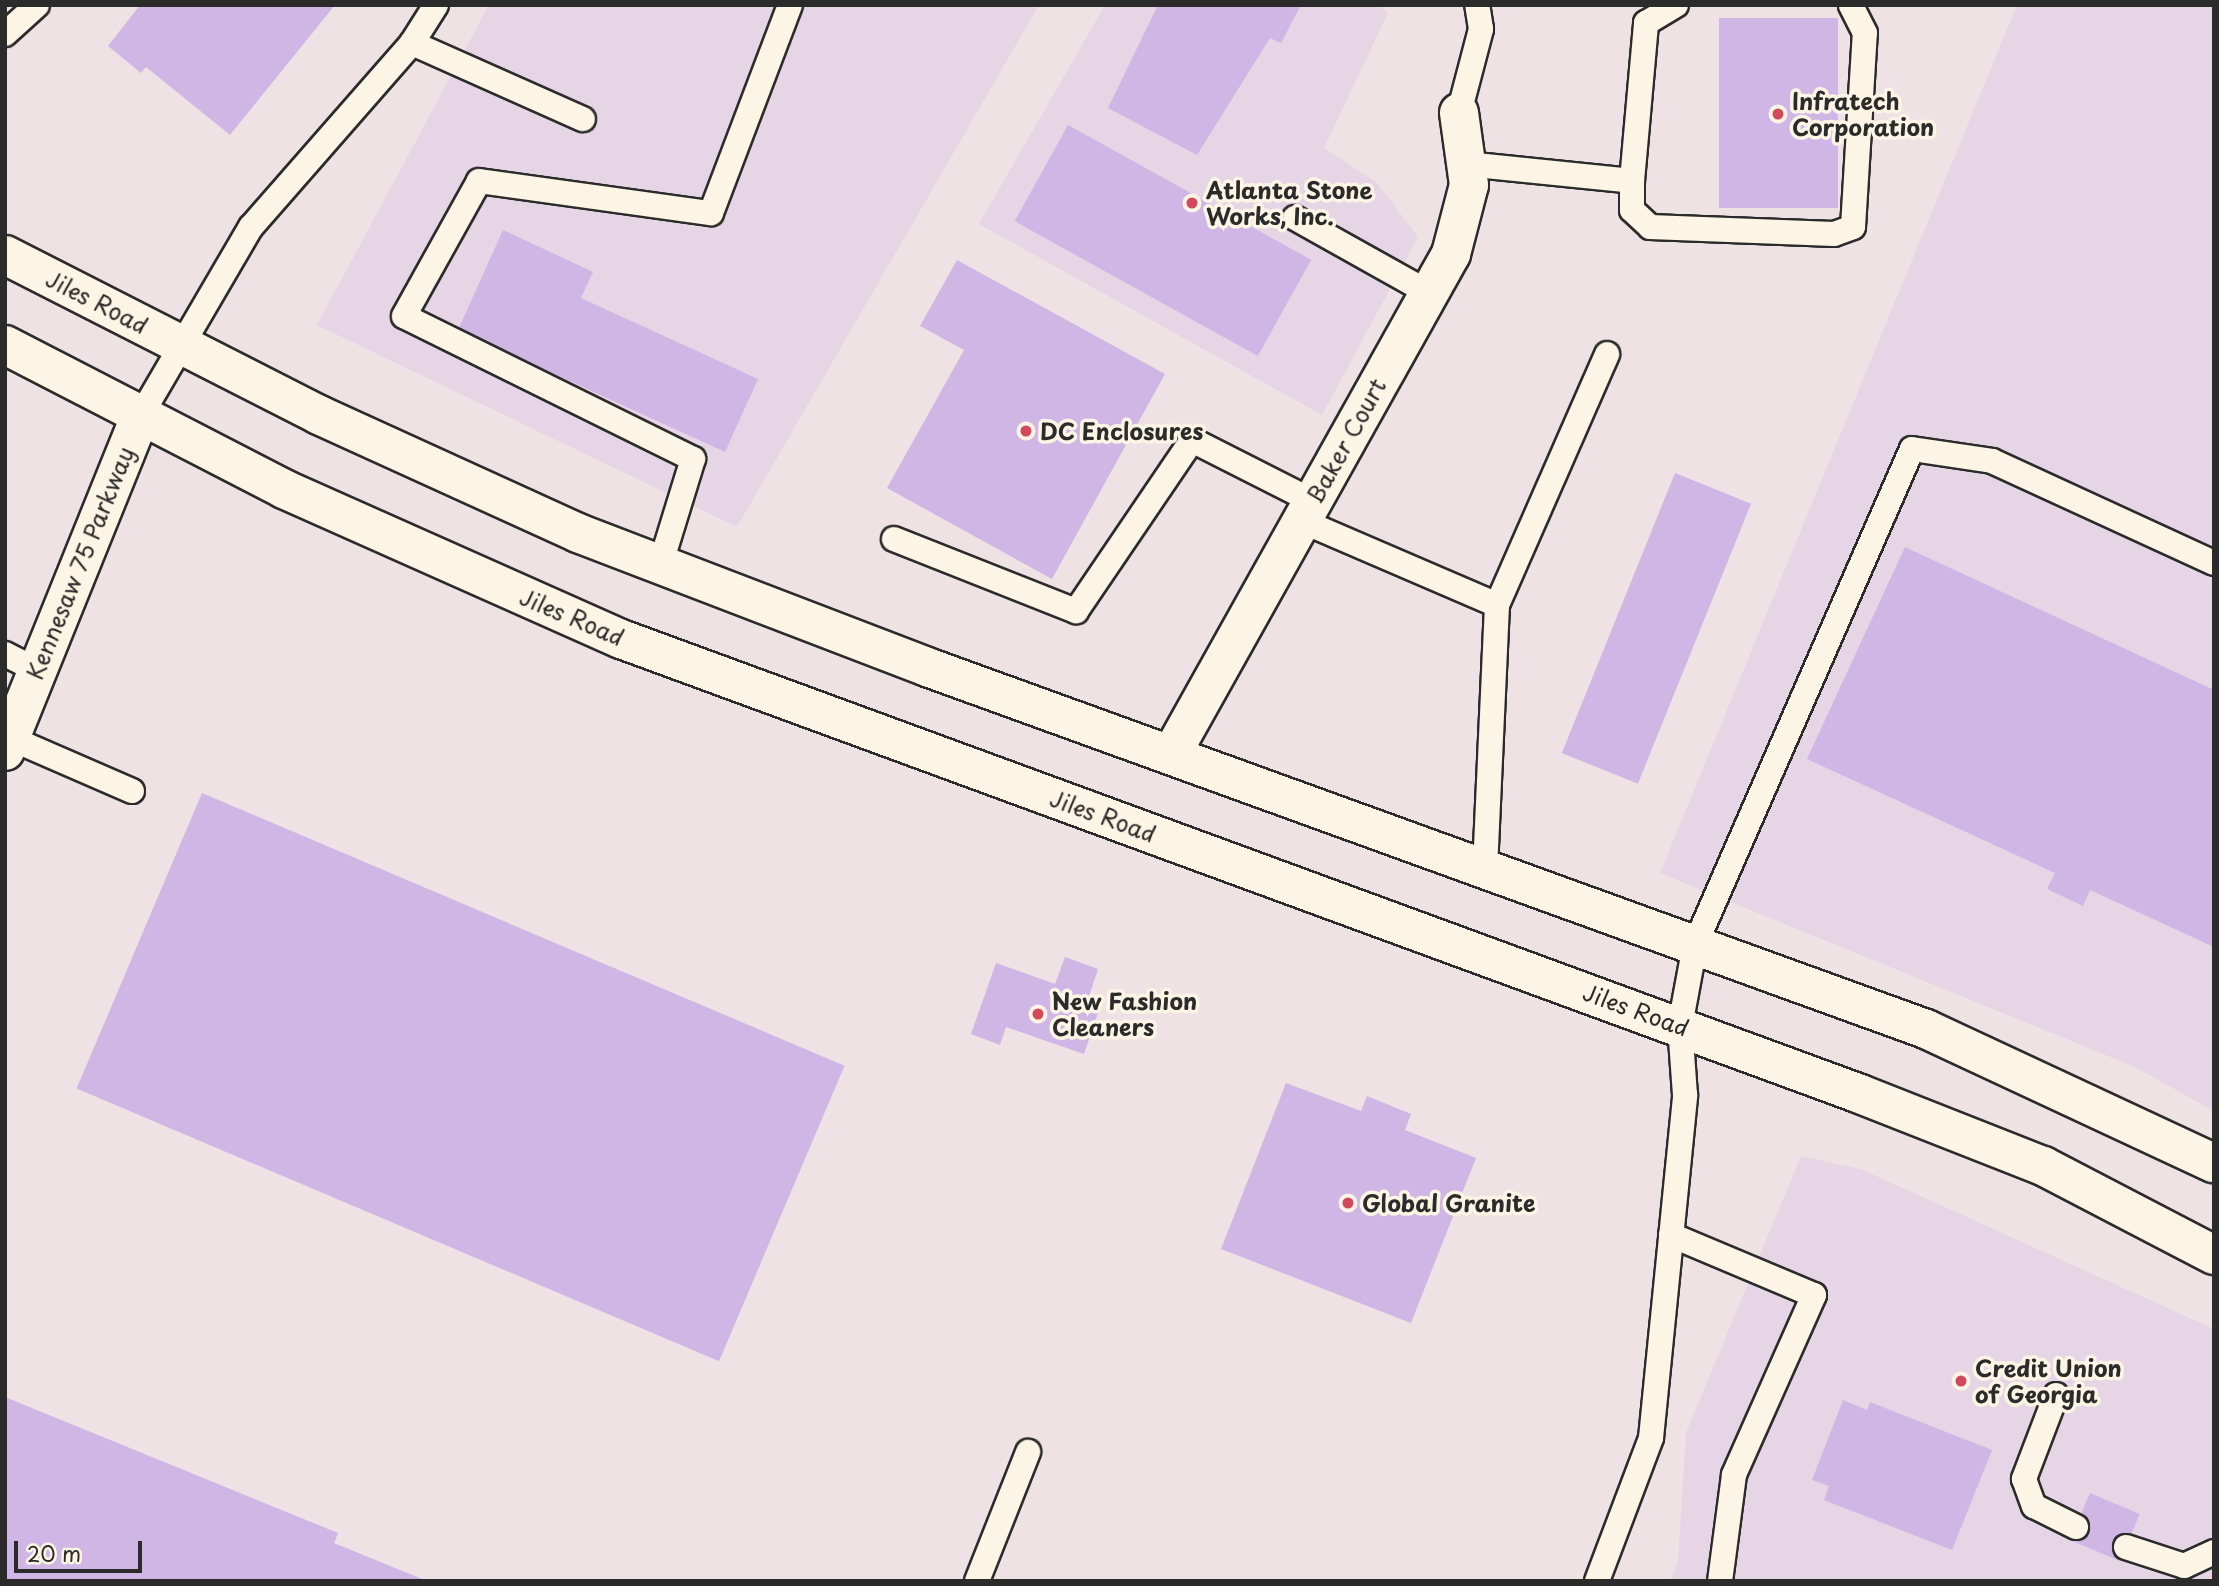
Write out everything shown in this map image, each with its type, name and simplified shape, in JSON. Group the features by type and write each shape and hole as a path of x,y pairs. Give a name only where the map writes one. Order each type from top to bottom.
{"street":[{"name":"Baker Court","path":"1172,754 1451,254 1469,185 1460,113"},
{"name":"Jiles Road","path":"5,255 448,476 660,566 1926,1029 2214,1163"},
{"name":"Jiles Road","path":"5,345 297,495 621,639 1680,1026 2043,1166 2214,1255"},
{"name":"Kennesaw 75 Parkway","path":"8,744 20,662 141,415"}],"lane":[{"path":"5,34 37,5"},
{"path":"141,415 251,228 412,43 436,5"},
{"path":"660,566 693,459 404,316 479,181 711,213 790,5"},
{"path":"1460,113 1481,29 1477,5"},
{"path":"1676,5 1646,23 1632,181 1632,210 1650,228 1834,234 1853,226 1865,33 1852,5"},
{"path":"412,43 583,119"},
{"path":"1466,163 1632,181"},
{"path":"1295,218 1429,293"},
{"path":"1485,866 1497,604 1607,355"},
{"path":"894,539 1076,611 1192,440 1307,511 1497,604"},
{"path":"1597,1581 1651,1438 1685,1096 1680,1026 1695,945 1912,449 1992,460 2214,563"},
{"path":"8,744 132,791"},
{"path":"1671,1235 1814,1295 1734,1475 1720,1581"},
{"path":"2056,1395 2024,1479 2034,1506 2076,1527"},
{"path":"977,1581 1028,1452"},
{"path":"2126,1547 2184,1566 2214,1552"}],"shaded area":[{"path":"489,5 1039,5 737,527 317,325"},
{"name":"Atlanta Stone Works, Inc.","path":"1105,5 1379,5 1388,13 1324,148 1377,183 1418,237 1322,415 979,224"},
{"path":"2017,5 2214,5 2214,1111 2135,1067 1660,873"},
{"name":"Credit Union of Georgia","path":"1801,1156 1863,1170 2214,1329 2214,1581 1670,1581 1678,1563 1686,1433"}],"building":[{"path":"140,5 335,5 230,135 146,67 141,73 108,46"},
{"path":"1158,5 1301,5 1281,43 1270,38 1197,155 1108,108"},
{"name":"Infratech Corporation","path":"1719,18 1838,18 1838,208 1719,208"},
{"path":"1068,125 1311,260 1258,356 1015,221"},
{"path":"503,230 593,272 581,298 758,379 725,452 458,330"},
{"name":"DC Enclosures","path":"957,260 1165,374 1052,579 887,488 964,350 920,326"},
{"path":"1675,473 1751,504 1638,784 1562,753"},
{"path":"1905,547 2214,690 2214,947 2090,890 2083,906 2047,889 2055,873 1807,759"},
{"path":"202,793 845,1066 719,1361 77,1088"},
{"name":"New Fashion Cleaners","path":"1065,957 1098,969 1089,996 1102,1001 1084,1054 1006,1027 1000,1045 971,1034 996,963 1055,984"},
{"name":"Global Granite","path":"1286,1083 1361,1111 1367,1096 1411,1114 1405,1130 1476,1158 1411,1323 1221,1249"},
{"path":"5,1397 338,1533 334,1543 427,1581 5,1581"},
{"path":"1843,1400 1867,1410 1870,1402 1992,1450 1952,1550 1824,1500 1829,1486 1812,1480"},
{"path":"2090,1493 2140,1514 2120,1561 2070,1540"}],"place":[{"name":"Infratech Corporation","path":"1778,114"},
{"name":"Atlanta Stone Works, Inc.","path":"1192,203"},
{"name":"DC Enclosures","path":"1026,431"},
{"name":"New Fashion Cleaners","path":"1038,1014"},
{"name":"Global Granite","path":"1348,1203"},
{"name":"Credit Union of Georgia","path":"1961,1381"}]}
